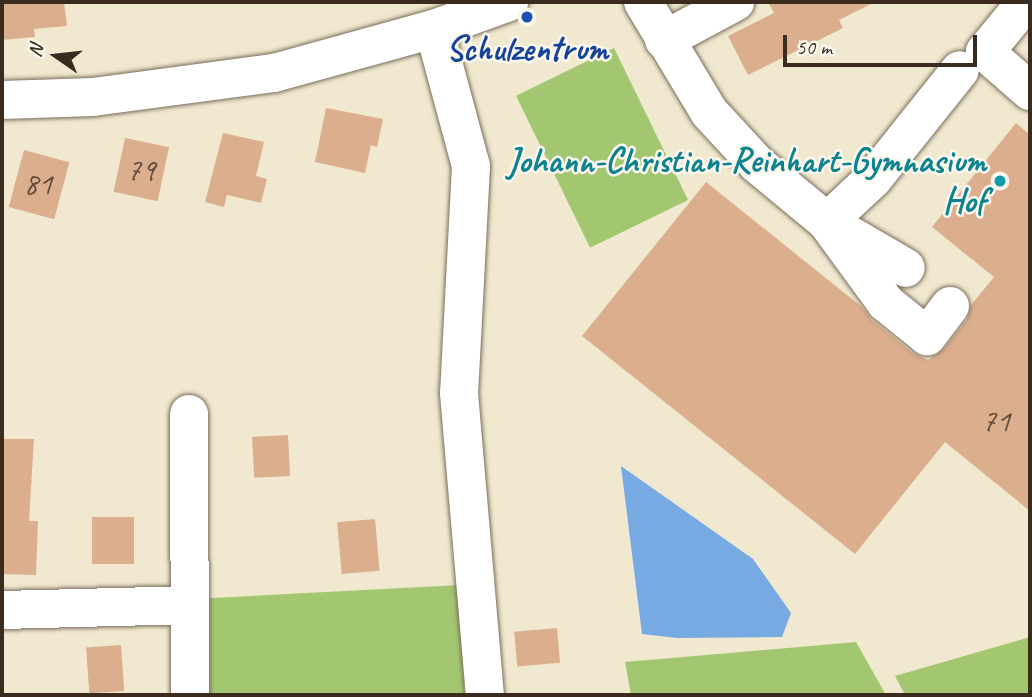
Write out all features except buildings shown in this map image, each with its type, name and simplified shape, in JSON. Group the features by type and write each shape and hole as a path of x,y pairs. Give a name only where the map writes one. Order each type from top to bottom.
{"street":[{"path":"2,100 93,97 274,72 434,29 509,2"},
{"path":"643,2 709,113 757,163 827,222 906,268"},
{"path":"664,40 735,2"},
{"path":"1026,2 985,52 1030,91"},
{"path":"434,29 471,166 459,393 485,695"},
{"path":"827,222 873,179 960,69"},
{"path":"827,222 886,303 927,336 950,306"},
{"path":"188,414 187,605 190,695"},
{"path":"2,610 187,605"}],"green space":[{"path":"614,48 688,200 590,248 516,96"},
{"path":"459,585 465,695 203,695 198,599"},
{"path":"1030,637 1030,695 905,695 895,676"},
{"path":"856,642 886,695 631,695 625,662"}],"water":[{"path":"621,466 753,559 791,613 782,637 677,638 642,634"}],"place":[{"name":"Schulzentrum","path":"527,17"},
{"name":"Johann-Christian-Reinhart-Gymnasium Hof","path":"1000,181"}]}
